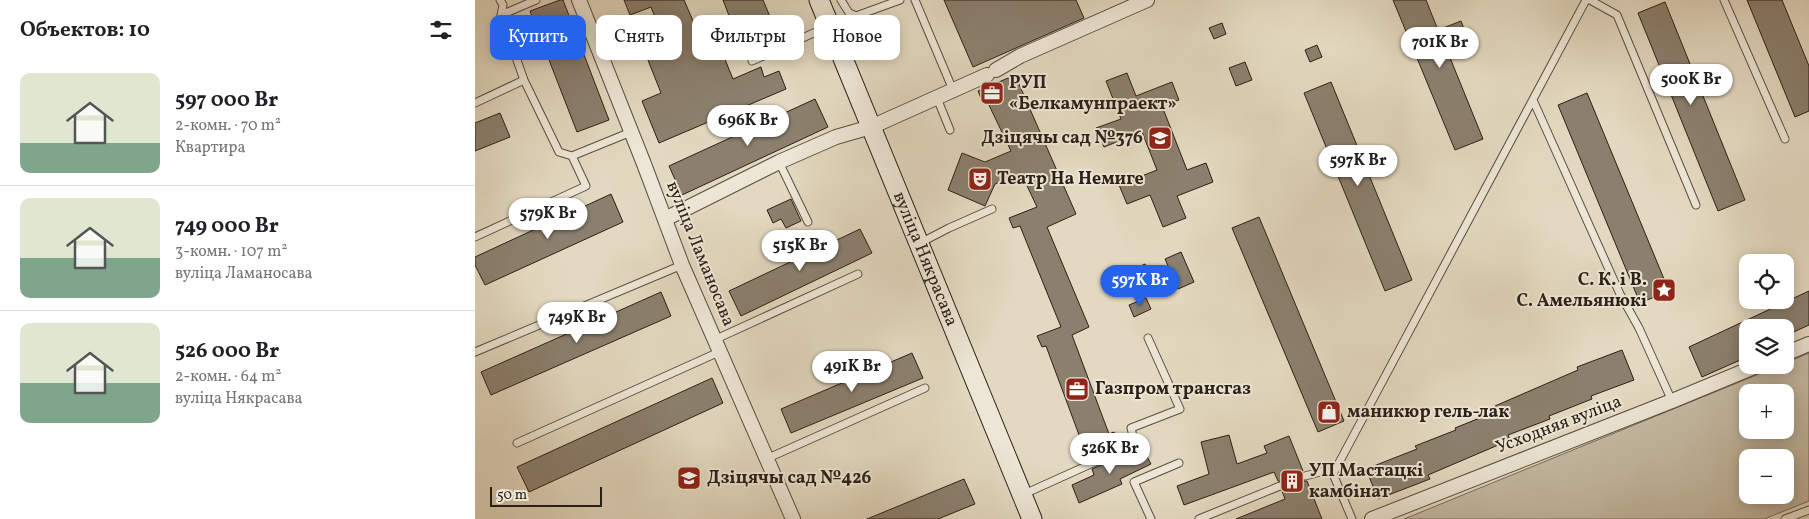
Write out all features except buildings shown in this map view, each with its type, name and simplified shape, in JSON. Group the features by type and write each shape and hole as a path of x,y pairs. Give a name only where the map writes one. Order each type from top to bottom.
{"main road":[{"name":"вуліца Някрасава","path":"819,0 825,15"},
{"name":"вуліца Някрасава","path":"843,60 1032,519"}],"street":[{"name":"вуліца Ламаносава","path":"579,0 682,265 793,519"},
{"path":"665,218 779,162 836,137 871,127 937,98 1020,56 1147,0"},
{"path":"1794,350 1809,344"},
{"name":"Усходняя вуліца","path":"1373,519 1739,373"}],"lane":[{"path":"500,0 503,5 501,15"},
{"path":"501,15 536,0"},
{"path":"841,0 849,13 855,16 900,0"},
{"path":"915,0 953,90"},
{"path":"1333,474 1586,0"},
{"path":"1590,0 1617,15 1696,205"},
{"path":"1724,0 1785,139"},
{"path":"752,61 814,33"},
{"path":"517,60 524,80 559,152 572,156 631,132"},
{"path":"475,103 524,80"},
{"path":"937,98 950,130"},
{"path":"1533,100 1620,294 1639,328 1672,401"},
{"path":"475,237 586,186 572,156"},
{"path":"779,162 808,222"},
{"path":"919,244 992,209"},
{"path":"475,352 682,265"},
{"path":"517,444 717,346 858,274"},
{"path":"1022,495 1135,444 1131,428 1180,409 1148,338"},
{"path":"766,459 925,388"},
{"path":"1151,519 1134,482 1179,463"},
{"path":"1305,476 1324,471 1333,474 1352,519"},
{"path":"1199,519 1280,486"},
{"path":"1785,519 1809,510"}],"shaded area":[{"path":"1809,353 1809,501 1764,519 1404,519 1759,374 1794,374 1794,359"}],"place":[{"name":"РУП «Белкамунпраект»","path":"992,93"},
{"name":"Дзіцячы сад №376","path":"1160,138"},
{"name":"Театр На Немиге","path":"980,179"},
{"name":"С. К. і В. С. Амельянюкі","path":"1664,290"},
{"name":"Газпром трансгаз","path":"1077,389"},
{"name":"маникюр гель-лак","path":"1329,412"},
{"name":"Дзіцячы сад №426","path":"689,478"},
{"name":"УП Мастацкі камбінат","path":"1292,481"}]}
